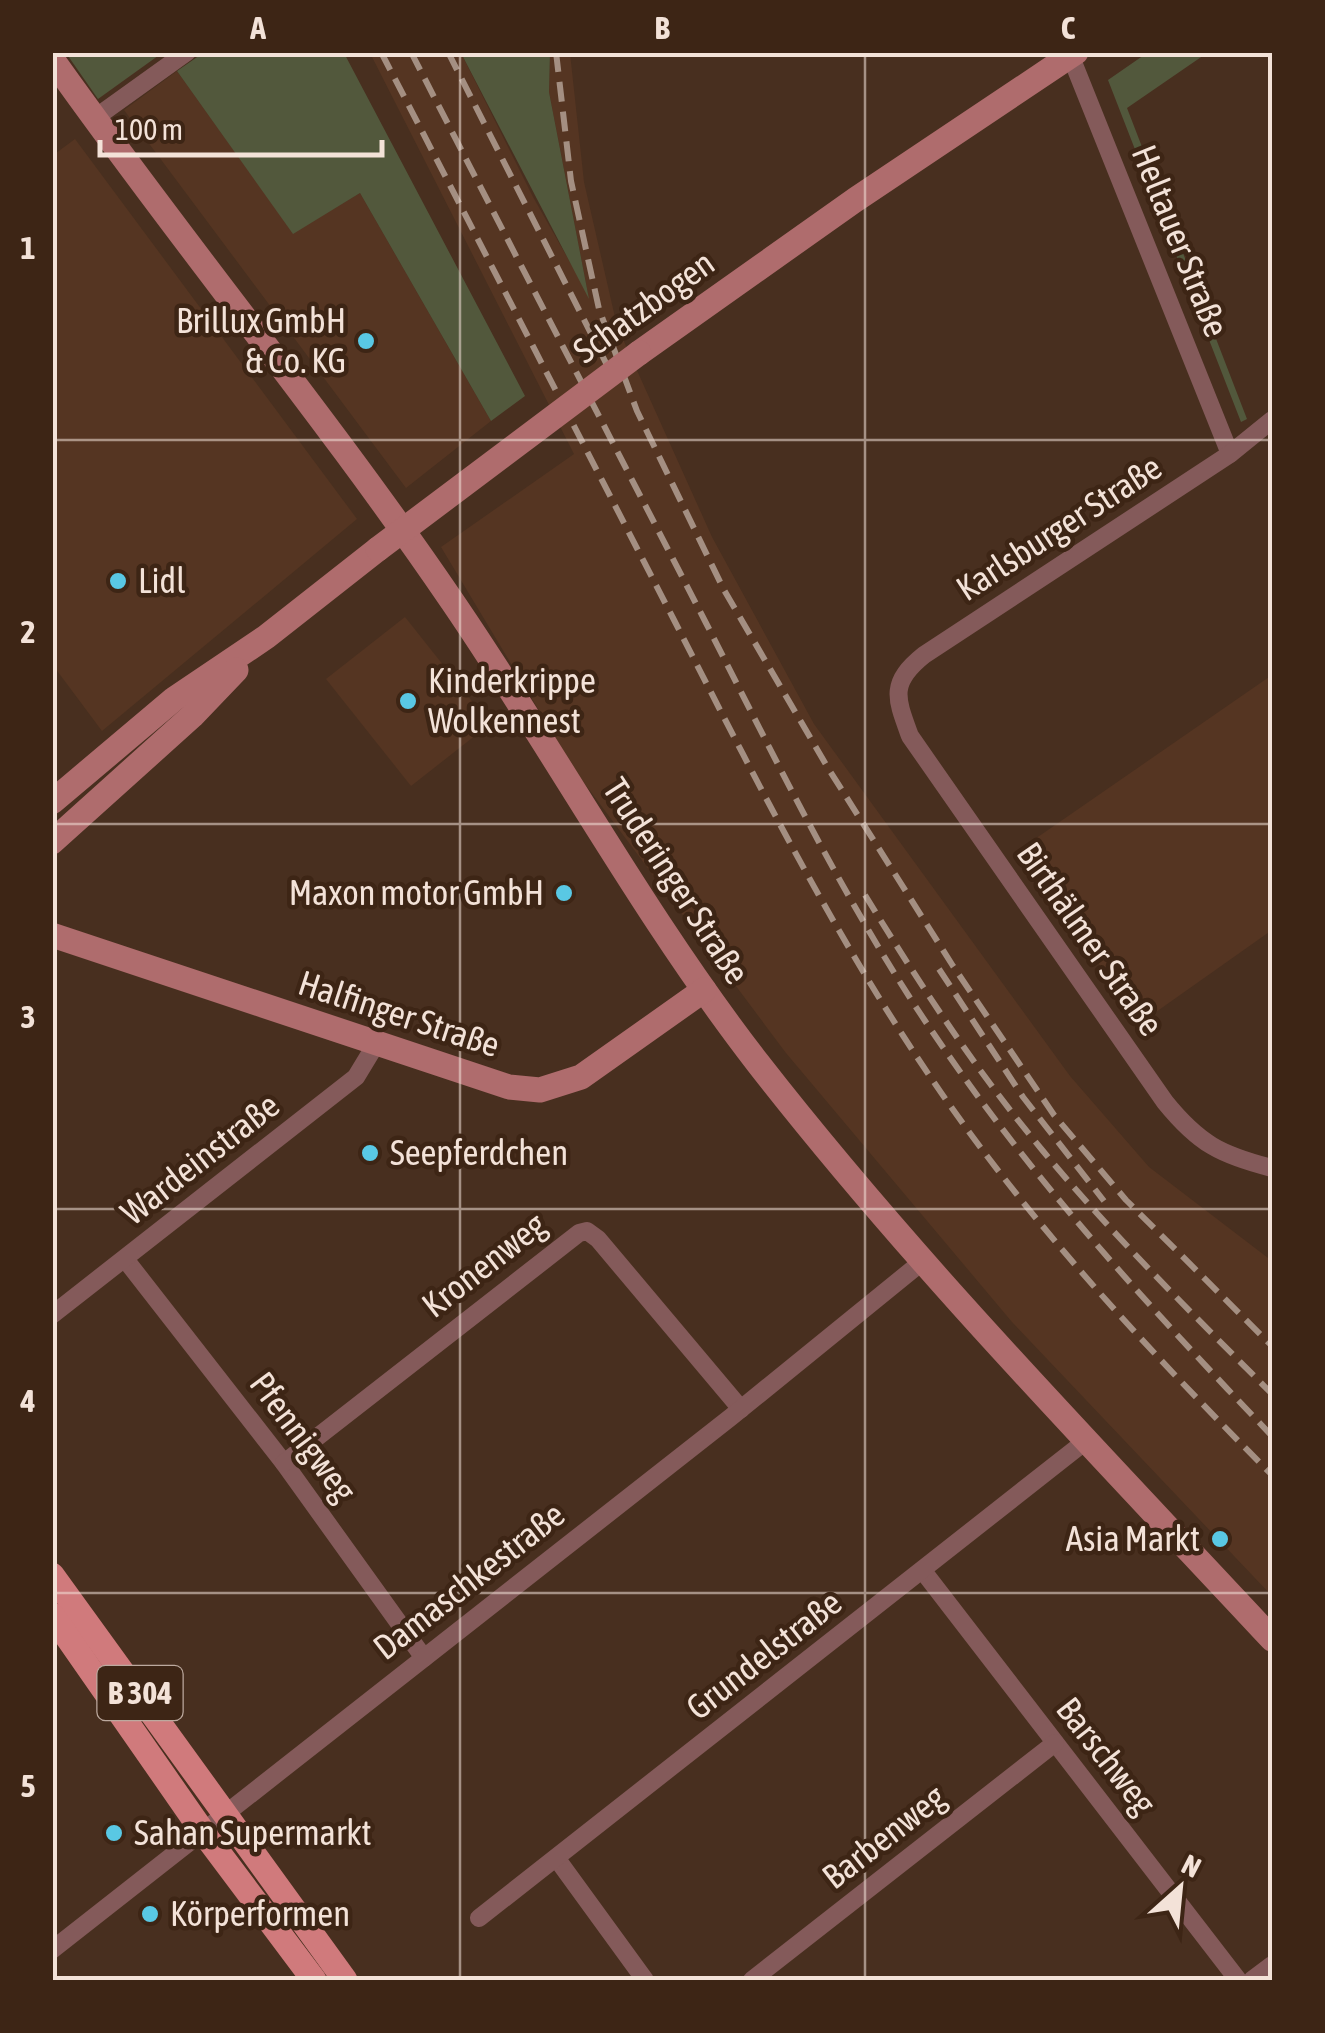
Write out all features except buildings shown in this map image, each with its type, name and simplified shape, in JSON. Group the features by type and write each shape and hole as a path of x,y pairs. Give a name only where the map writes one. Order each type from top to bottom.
{"main road":[{"name":"B 304","path":"52,1575 345,1980"},
{"name":"B 304","path":"54,1619 203,1832 314,1980"}],"street":[{"path":"95,118 187,52"},
{"name":"Schatzbogen","path":"52,802 174,699 266,637 639,353 855,200 1072,54"},
{"name":"Heltauer Straße","path":"1072,54 1230,454"},
{"name":"Truderinger Straße","path":"52,59 443,588 704,990 802,1118 923,1261 1272,1638"},
{"name":"Karlsburger Straße","path":"898,700 899,682 907,668 924,655 1230,454 1272,420"},
{"name":"Schatzbogen","path":"52,842 192,716 266,637"},
{"name":"Birthälmer Straße","path":"898,700 910,736 1165,1102 1201,1142 1231,1158 1272,1168"},
{"name":"Halfinger Straße","path":"52,936 496,1084 540,1090 582,1077 704,990"},
{"name":"Wardeinstraße","path":"52,1315 356,1077 376,1044"},
{"name":"Kronenweg","path":"284,1463 579,1232 588,1230 741,1409"},
{"name":"Pfennigweg","path":"124,1259 284,1463 424,1658"},
{"name":"Damaschkestraße","path":"52,1950 741,1409 923,1261"},
{"name":"Grundelstraße","path":"478,1918 1087,1440"},
{"name":"Barschweg","path":"923,1572 1238,1980"},
{"name":"Barbenweg","path":"752,1980 1055,1743"},
{"path":"557,1859 645,1980"},
{"path":"1252,1980 1272,1965"}],"shaded area":[{"path":"370,53 461,53 533,197 588,294 549,92 550,53 570,53 584,182 617,326 712,537 814,724 1070,1076 1149,1167 1272,1261 1272,1596 1012,1322 786,1053 576,772 441,547 574,454"},
{"path":"177,71 293,233 360,193 491,421 406,488 124,110"},
{"path":"75,139 357,519 102,731 52,664 52,156"},
{"name":"Kinderkrippe Wolkennest","path":"405,617 490,724 411,786 326,679"},
{"path":"1272,675 1272,930 1139,1024 1022,848"}],"green space":[{"path":"66,53 162,53 98,99"},
{"path":"203,53 344,53 525,396 491,421 360,193 293,234 177,71"},
{"path":"461,53 550,53 549,92 589,299"},
{"path":"1147,53 1207,53 1127,108 1247,419 1241,422 1108,80"}],"railway":[{"path":"381,52 769,805 873,987 949,1104 1023,1203 1144,1342 1272,1475"},
{"path":"411,52 787,782 905,990 976,1093 1055,1196 1272,1436"},
{"path":"448,52 607,365"},
{"path":"556,52 571,181 599,309 637,411 724,590 828,768 953,966 1054,1115 1126,1200 1272,1346"},
{"path":"865,895 949,1026 1043,1151 1126,1245 1272,1394"},
{"path":"939,969 1023,1097 1104,1201"}],"place":[{"name":"Brillux GmbH & Co. KG","path":"366,341"},
{"name":"Lidl","path":"118,581"},
{"name":"Kinderkrippe Wolkennest","path":"408,701"},
{"name":"Maxon motor GmbH","path":"564,893"},
{"name":"Seepferdchen","path":"370,1153"},
{"name":"Asia Markt","path":"1220,1539"},
{"name":"Sahan Supermarkt","path":"114,1833"},
{"name":"Körperformen","path":"150,1914"}]}
